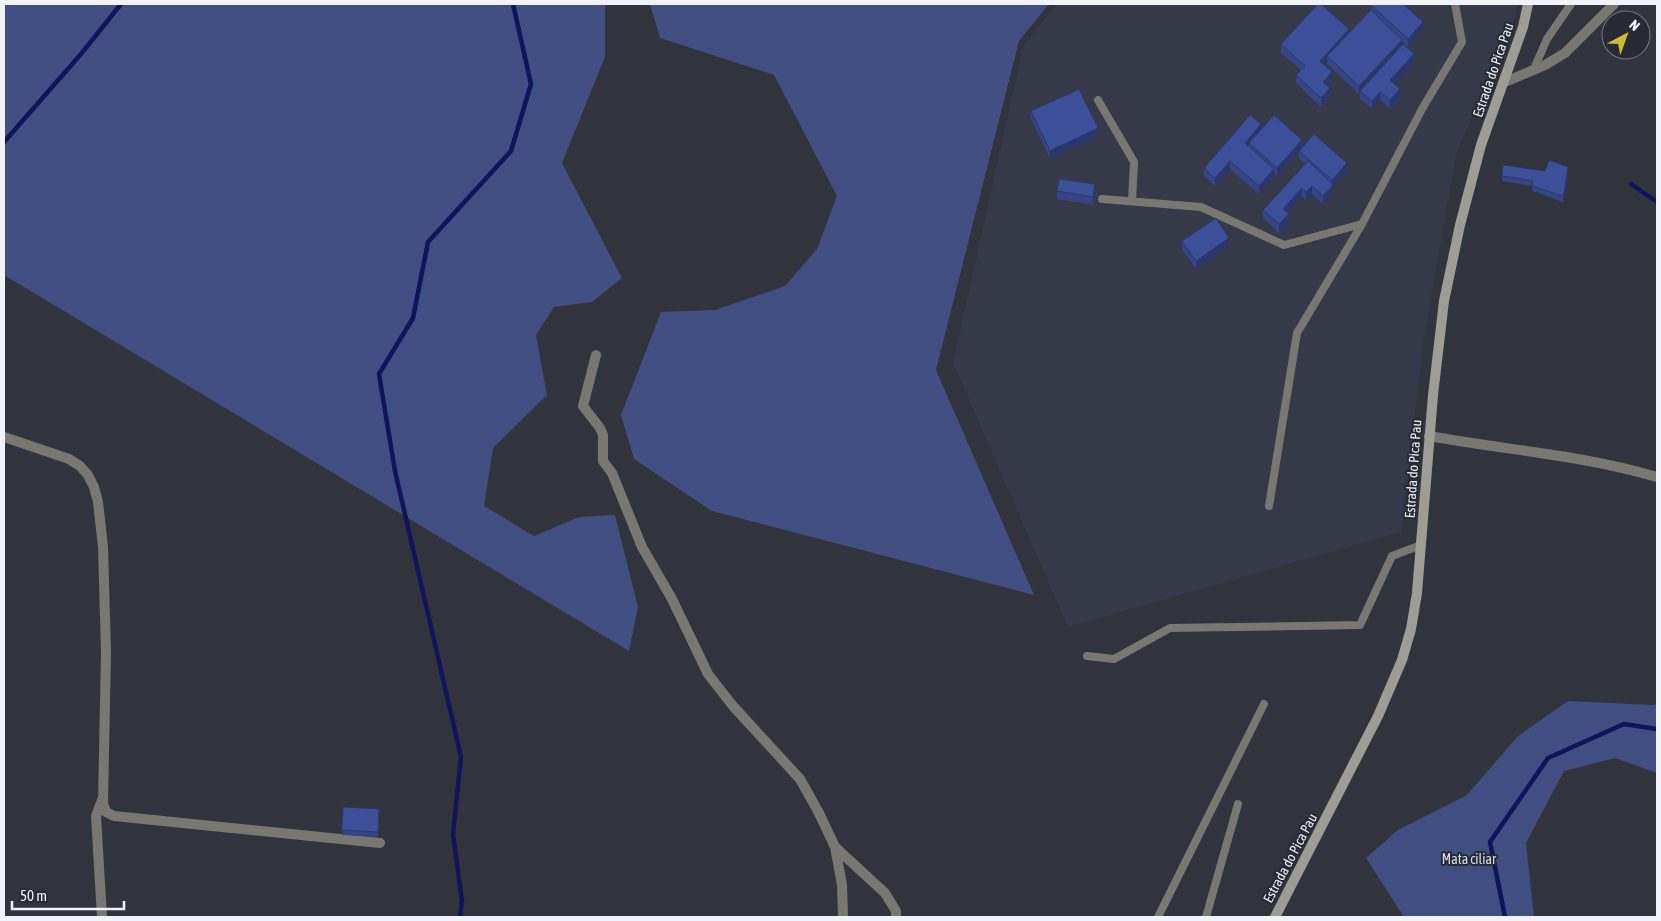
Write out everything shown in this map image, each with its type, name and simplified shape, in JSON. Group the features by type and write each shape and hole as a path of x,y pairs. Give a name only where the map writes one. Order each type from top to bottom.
{"main road":[{"name":"Estrada do Pica Pau","path":"1275,917 1378,716 1402,660 1411,629 1417,593 1432,394 1444,301 1460,225 1481,145 1523,27 1528,4"}],"street":[{"path":"1503,83 1545,65 1565,53 1614,4"},
{"path":"596,355 583,406 600,428 603,435 603,461 612,473 642,547 672,599 708,674 733,706 800,779 835,847 842,885 843,917"},
{"path":"1429,436 1582,460 1634,470 1657,477"},
{"path":"4,437 56,454 80,466 91,481 98,502 103,547 106,652 103,797 104,810 108,815 380,843"},
{"path":"102,917 96,816 103,797"},
{"path":"835,847 885,893 896,911 896,917"}],"lane":[{"path":"1269,506 1296,333 1362,224 1422,109 1462,42 1456,4"},
{"path":"1533,70 1547,39 1571,4"},
{"path":"1098,100 1134,162 1132,201"},
{"path":"1102,199 1201,207 1284,245 1362,224"},
{"path":"1087,656 1114,659 1170,628 1360,625 1392,556 1421,545"},
{"path":"1158,917 1264,704"},
{"path":"1206,917 1238,804"}],"shaded area":[{"path":"1057,4 1518,4 1511,27 1456,154 1424,338 1401,532 1068,627 953,363 1024,44"}],"green space":[{"path":"4,4 605,4 605,57 562,163 622,278 592,302 554,307 536,335 547,395 493,448 484,506 534,536 579,517 615,515 638,607 629,651 4,275"},
{"path":"650,4 1049,4 1019,41 936,370 1034,595 712,511 634,459 621,415 661,312 715,310 785,286 817,249 837,196 774,75 660,38"},
{"name":"Mata ciliar","path":"1568,701 1657,704 1657,773 1615,758 1564,771 1526,843 1534,917 1404,917 1366,858 1398,830 1467,795 1517,737"}],"building":[{"path":"1318,4 1321,4 1349,29 1320,61 1332,72 1323,82 1330,88 1321,98 1296,75 1305,66 1281,44"},
{"path":"1372,4 1403,4 1423,22 1408,39"},
{"path":"1371,10 1402,40 1359,86 1327,56"},
{"path":"1403,44 1414,54 1390,80 1400,89 1390,100 1380,92 1372,101 1360,91"},
{"path":"1079,89 1098,128 1050,151 1031,111"},
{"path":"1250,115 1261,124 1245,143 1274,169 1259,186 1230,161 1215,178 1204,168"},
{"path":"1274,115 1302,140 1277,168 1249,143"},
{"path":"1314,134 1347,163 1332,180 1299,151"},
{"path":"1549,160 1568,167 1563,196 1532,186 1533,181 1502,176 1503,165 1545,171"},
{"path":"1308,161 1333,185 1323,196 1312,186 1306,192 1302,188 1283,209 1289,214 1279,224 1263,210"},
{"path":"1059,179 1095,184 1093,197 1057,191"},
{"path":"1216,218 1229,238 1196,261 1182,241"},
{"path":"343,807 379,809 378,832 342,830"}],"waterway":[{"path":"4,142 81,54 121,4"},
{"path":"460,917 462,901 453,834 461,757 395,471 379,374 413,318 428,242 511,151 531,84 513,4"},
{"path":"1631,184 1657,202"},
{"path":"1505,917 1490,842 1548,758 1624,724 1657,729"}]}
